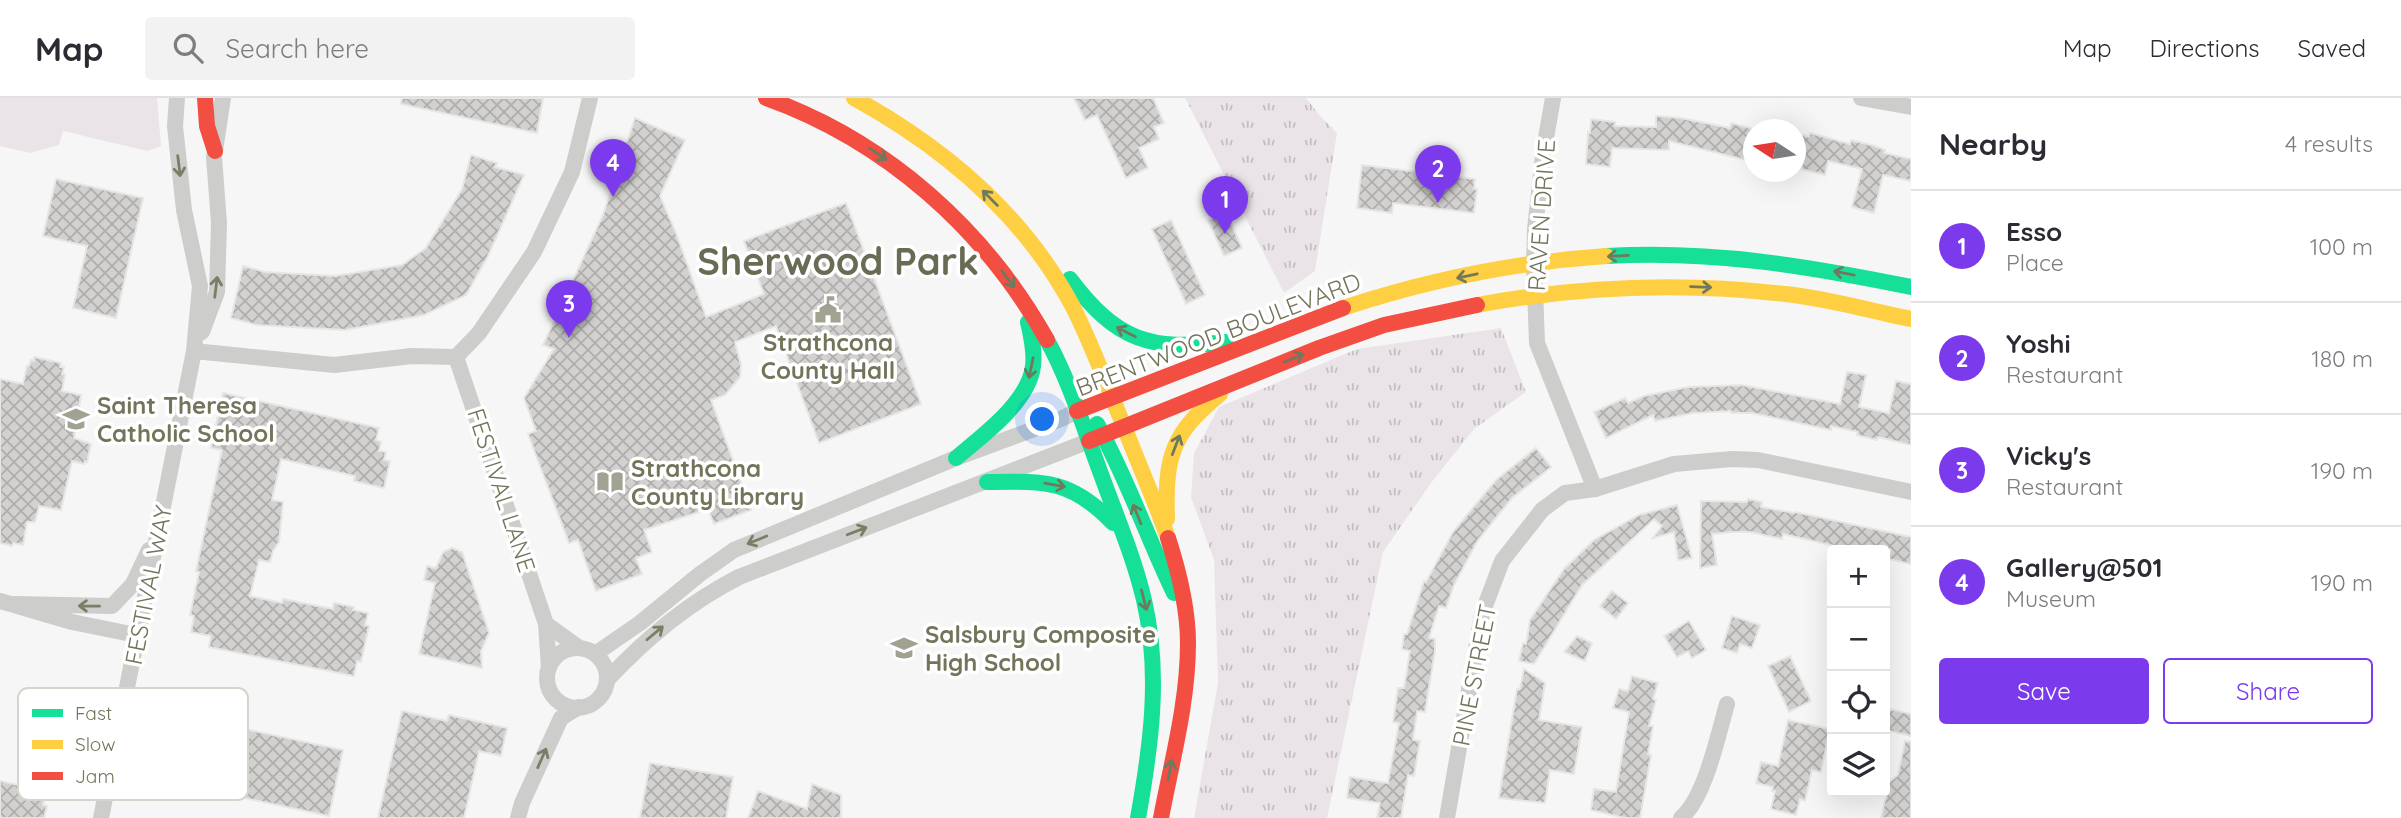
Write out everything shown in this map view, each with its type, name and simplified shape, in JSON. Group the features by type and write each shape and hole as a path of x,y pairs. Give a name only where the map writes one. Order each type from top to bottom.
{"main road":[{"path":"205,98 207,126 215,151"},
{"path":"766,98 819,119 862,143 902,171 969,233 1008,277 1052,351 1123,535 1143,595 1148,620 1153,666 1153,730 1138,818"},
{"path":"853,98 908,129 941,153 992,199 1036,248 1066,273 1094,311 1105,321 1145,342 1183,347 1264,337"},
{"path":"1036,248 1063,289 1113,396 1168,536 1179,572 1187,620 1188,655 1161,818"},
{"name":"BRENTWOOD BOULEVARD","path":"1077,411 1341,309 1418,286 1534,263 1622,256 1703,255 1808,266 1911,287"},
{"name":"BRENTWOOD BOULEVARD","path":"1089,442 1231,383 1384,325 1535,294 1622,288 1701,287 1788,294 1911,318"},
{"path":"956,458 1017,398 1031,376 1034,353 1023,301"},
{"path":"1168,536 1165,479 1173,450 1181,431 1231,383"},
{"path":"1077,411 1095,421 1105,435 1150,544 1187,620"},
{"path":"987,482 1029,482 1071,489 1097,504 1123,535"}],"street":[{"name":"FESTIVAL WAY","path":"127,688 194,351 200,286 184,209 175,126 177,98"},
{"name":"FESTIVAL WAY","path":"194,351 217,292 219,223 215,151 223,98"},
{"path":"194,351 334,365 412,356 456,357 479,333 534,253 572,172 590,98"},
{"name":"RAVEN DRIVE","path":"1553,98 1543,155 1534,263 1537,343 1595,489"},
{"path":"1861,98 1887,100 1911,107"},
{"name":"FESTIVAL LANE","path":"456,357 547,624 549,668"},
{"name":"BRENTWOOD BOULEVARD","path":"596,654 734,550 1077,411"},
{"name":"BRENTWOOD BOULEVARD","path":"607,681 650,636 693,602 726,584 1089,442"},
{"name":"PINE STREET","path":"1447,818 1482,614 1502,561 1542,510 1565,493 1595,489 1674,464 1732,458 1758,460 1911,492"},
{"path":"8,603 112,607 133,584 160,526"},
{"path":"8,603 72,622 136,635"},
{"path":"518,818 522,803 561,718 598,699 607,681 602,661 596,654 578,647 547,624"},
{"path":"578,647 560,653 549,668 548,686 560,702 579,708"},
{"path":"1681,818 1688,812 1707,773 1727,704"},
{"name":"FESTIVAL WAY","path":"101,818 105,800"}],"green space":[{"path":"0,98 157,98 161,146 147,151 63,131 59,145 30,153 0,146"},
{"path":"1185,98 1306,98 1337,133 1315,271 1284,293"},
{"path":"1501,328 1526,392 1474,429 1431,483 1383,552 1327,818 1194,818 1218,683 1214,560 1191,497 1194,453 1219,407 1357,349"}],"building":[{"path":"402,98 543,98 537,133 401,104"},
{"path":"1074,98 1153,98 1164,123 1154,127 1159,139 1139,148 1148,168 1126,178 1097,115 1085,120"},
{"path":"1656,116 1730,128 1731,123 1743,126 1743,159 1669,141 1669,150 1612,148 1610,167 1586,164 1591,119 1615,122 1615,126 1656,127"},
{"path":"635,118 685,140 660,196 706,317 764,294 744,241 846,203 921,404 819,443 776,326 735,342 741,365 740,377 725,395 711,400 751,510 714,524 708,509 644,530 652,552 636,558 642,574 596,591 578,540 569,543 528,434 536,431 524,398 554,349 543,345 603,215"},
{"path":"1810,133 1850,144 1851,140 1875,146 1885,150 1884,153 1911,159 1911,181 1883,175 1874,213 1852,207 1862,169 1828,161 1825,175 1806,170 1806,136 1809,137"},
{"path":"471,155 497,163 495,167 524,175 488,256 466,295 424,315 345,330 257,325 231,318 243,266 265,272 335,276 402,265 426,248 462,189"},
{"path":"1362,165 1475,179 1474,189 1477,189 1474,213 1393,203 1392,213 1357,208"},
{"path":"56,179 143,198 116,318 73,308 87,246 43,236"},
{"path":"1226,212 1242,248 1224,256 1208,220"},
{"path":"1171,220 1205,295 1186,304 1152,229"},
{"name":"Saint Theresa Catholic School","path":"34,357 61,363 60,367 64,367 62,391 81,395 74,438 91,444 87,462 84,464 72,461 61,510 39,506 35,522 27,522 23,545 13,543 12,546 0,543 0,379 23,384 27,366 31,360 34,361"},
{"path":"1847,372 1866,375 1859,407 1889,413 1896,381 1911,384 1911,445 1878,437 1877,440 1857,435 1858,432 1831,426 1831,430 1731,411 1693,413 1655,421 1653,415 1606,438 1594,412 1625,398 1628,403 1644,396 1688,387 1742,385 1840,404"},
{"path":"223,393 379,428 376,440 381,442 379,451 386,452 384,460 390,461 384,488 354,481 355,476 281,459 272,500 283,502 279,542 270,562 259,560 250,596 282,603 283,599 333,609 334,603 368,613 365,625 369,626 361,662 357,661 354,676 209,647 211,636 191,632 194,616 190,615 199,572 196,571 222,450 211,448"},
{"path":"1536,448 1551,467 1512,498 1478,540 1454,585 1446,608 1439,606 1429,638 1435,639 1435,651 1425,712 1417,711 1413,740 1420,741 1414,776 1408,775 1401,818 1377,818 1380,803 1347,798 1350,777 1388,783 1399,723 1393,722 1398,688 1404,688 1410,651 1402,649 1404,634 1407,634 1424,581 1426,582 1453,532 1496,480"},
{"path":"1748,499 1762,502 1761,507 1911,537 1911,564 1890,559 1890,545 1830,545 1783,534 1782,539 1750,532 1733,532 1712,534 1717,565 1700,568 1701,501 1747,502"},
{"path":"1677,505 1692,558 1678,560 1674,532 1653,538 1662,526 1654,519 1582,585 1534,664 1519,661 1523,643 1526,644 1530,620 1564,569 1594,540 1639,515"},
{"path":"452,548 462,552 489,633 481,651 482,668 419,654 435,583 424,580 427,566 436,568 443,552"},
{"path":"1612,591 1628,603 1616,619 1600,606"},
{"path":"1732,616 1760,625 1752,648 1740,644 1737,653 1722,648"},
{"path":"1689,621 1706,650 1692,658 1688,651 1677,657 1664,636"},
{"path":"1577,636 1592,643 1585,661 1564,652"},
{"path":"1790,656 1811,701 1789,712 1768,666"},
{"path":"1524,669 1545,683 1539,720 1582,727 1574,774 1550,770 1545,803 1499,798 1517,689 1520,689"},
{"path":"1632,676 1658,683 1649,726 1653,726 1648,754 1651,755 1640,818 1625,818 1591,810 1594,789 1616,792 1629,712 1613,708 1619,689 1628,691"},
{"path":"1890,709 1911,714 1911,736 1890,731"},
{"path":"402,711 447,721 449,715 507,728 501,756 479,751 464,818 378,818"},
{"path":"1788,720 1827,728 1821,772 1812,770 1805,801 1800,799 1796,815 1771,809 1775,791 1772,791 1773,787 1756,783 1761,762 1778,766"},
{"path":"248,730 343,750 329,816 248,799"},
{"path":"1905,741 1911,742 1911,818 1881,818 1886,797 1890,797 1890,781 1898,775"},
{"path":"650,763 733,777 726,818 640,818"},
{"path":"0,781 18,785 18,800 44,800 43,805 47,806 44,818 0,818"},
{"path":"812,784 841,795 841,818 748,818 758,791 807,809"}],"traffic: fast":[{"path":"1606,256 1684,255 1760,261 1911,287"},
{"path":"1070,279 1103,316 1120,329 1137,337 1176,345 1226,342"},
{"path":"956,458 1003,417 1030,379 1033,360 1028,322"},
{"path":"1047,340 1076,406 1130,552 1144,600 1153,682 1150,737 1138,818"},
{"path":"1097,424 1118,465 1174,593"},
{"path":"987,482 1041,483 1070,490 1084,498 1113,523"}],"traffic: slow":[{"path":"854,98 920,139 950,162 979,187 1031,243 1073,307 1087,337 1168,538"},
{"path":"1343,308 1407,289 1473,274 1606,256"},
{"path":"1477,305 1592,290 1708,288 1801,296 1911,319"},
{"path":"1167,519 1168,479 1174,448 1191,422 1220,394"}],"traffic: jam":[{"path":"205,98 207,126 215,151"},
{"path":"766,98 810,116 852,138 891,164 928,194 994,261 1047,340"},
{"path":"1089,441 1319,348 1384,325 1477,305"},
{"path":"1077,411 1343,308"},
{"path":"1161,818 1182,709 1188,643 1182,590 1168,538"}],"place":[{"name":"Gallery@501","path":"613,197"},
{"name":"Yoshi","path":"1438,203"},
{"name":"Esso","path":"1225,234"},
{"name":"Strathcona County Hall","path":"828,310"},
{"name":"Vicky's","path":"569,338"},
{"name":"Saint Theresa Catholic School","path":"76,419"},
{"name":"Strathcona County Library","path":"610,482"},
{"name":"Salsbury Composite High School","path":"904,648"}],"district":[{"name":"Sherwood Park","path":"838,261"}]}
